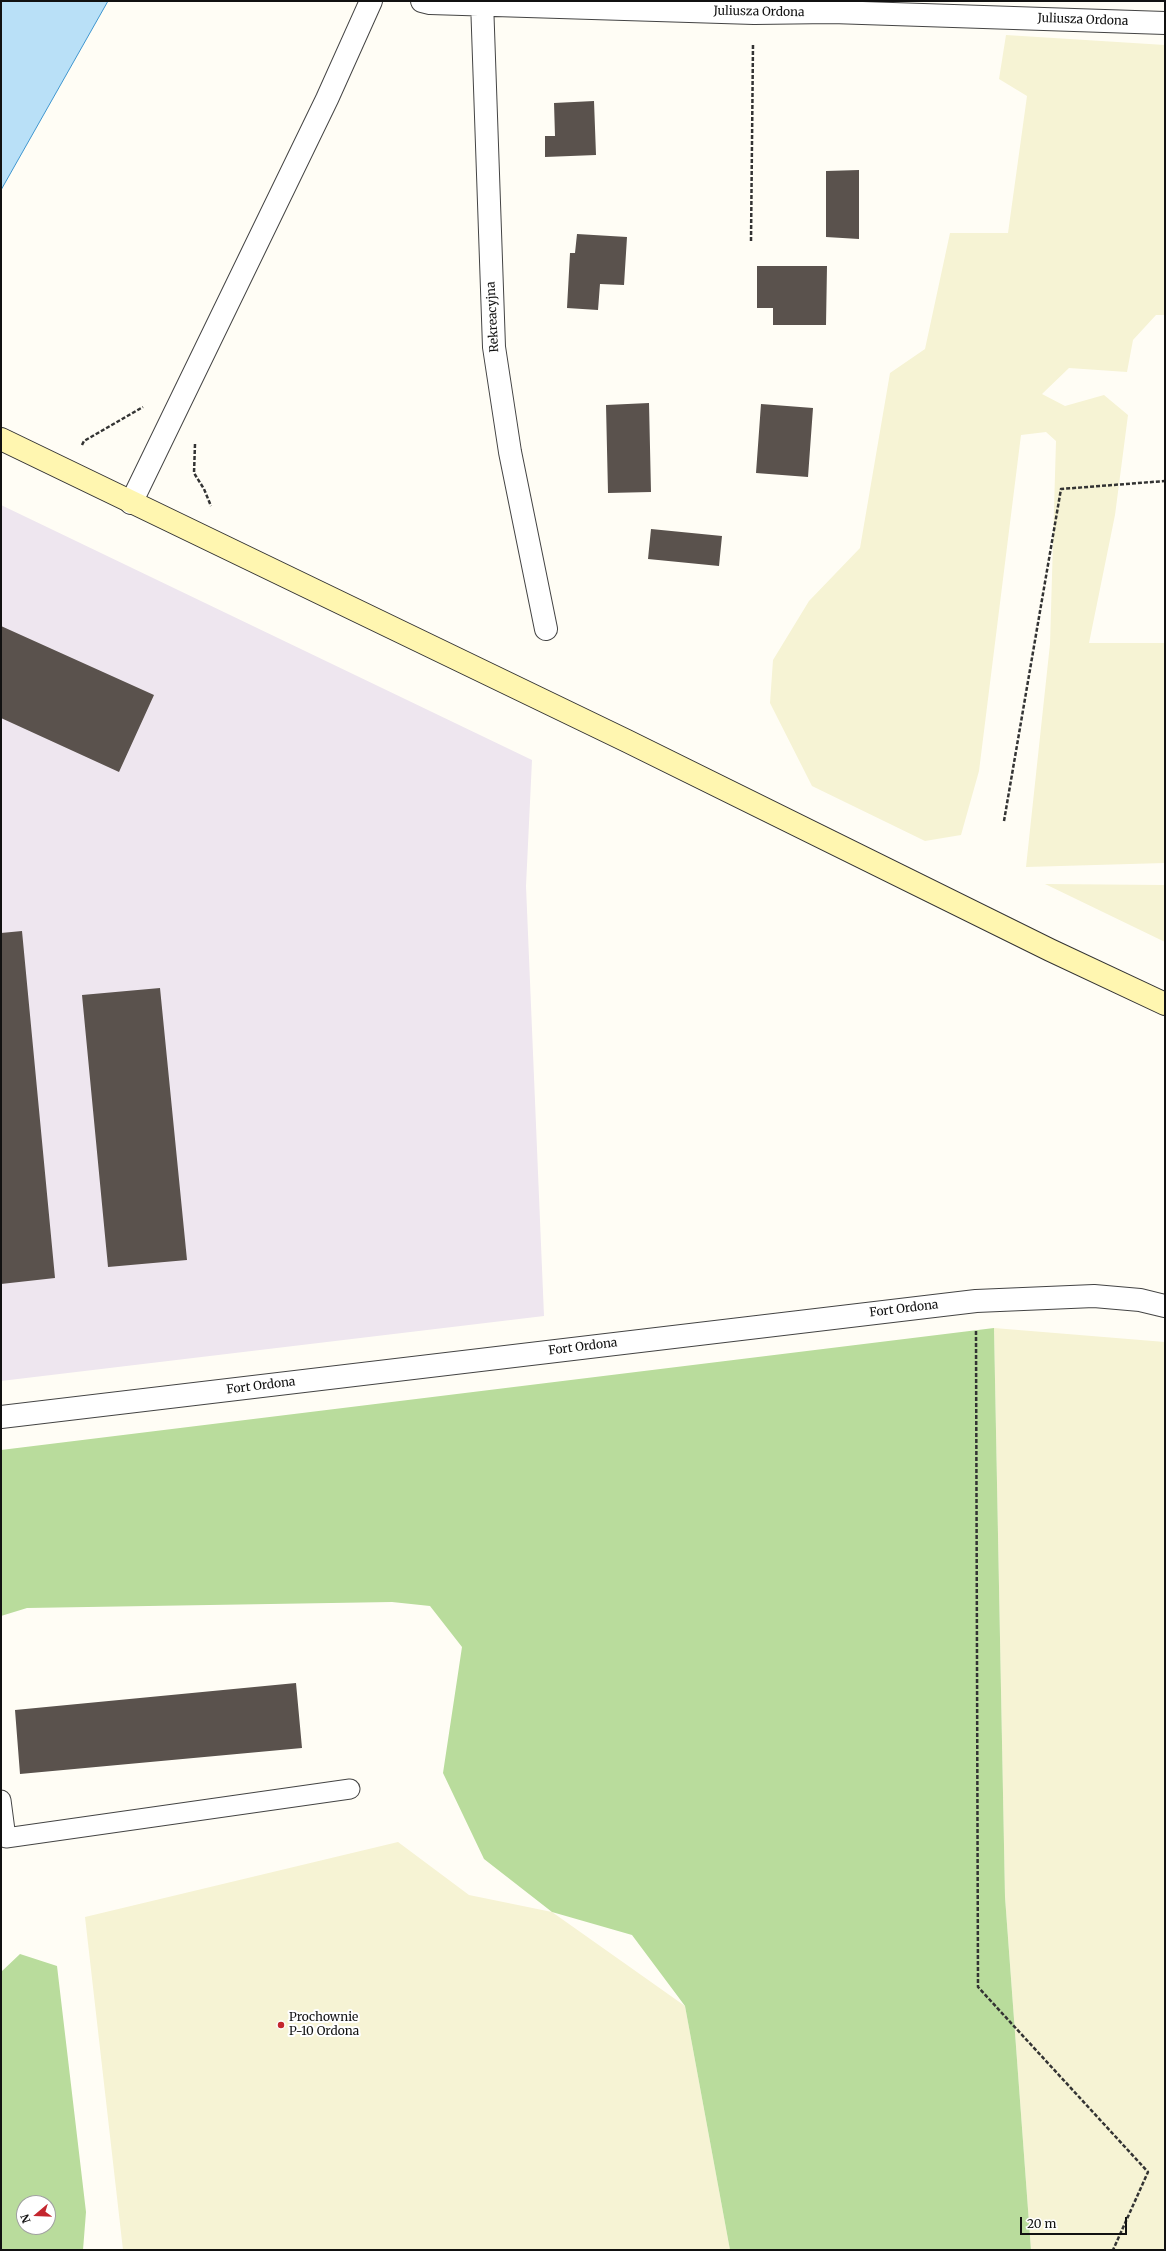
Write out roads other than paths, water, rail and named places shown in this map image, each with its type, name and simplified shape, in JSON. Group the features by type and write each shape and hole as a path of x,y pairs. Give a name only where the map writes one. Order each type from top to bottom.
{"main road":[{"path":"1,439 627,741 1043,947 1165,1004"}],"street":[{"path":"131,503 328,99 371,1"},
{"name":"Juliusza Ordona","path":"422,1 430,3 482,2 754,13 832,7 1165,23"},
{"name":"Rekreacyjna","path":"482,2 494,347 510,452 546,629"},
{"name":"Fort Ordona","path":"1,1417 976,1300 1094,1296 1140,1300 1165,1306"}],"lane":[{"path":"1,1800 6,1838 350,1789"}],"water":[{"path":"1,1 108,1 1,190"}],"place":[{"name":"Prochownie P-10 Ordona","path":"281,2025"}]}
